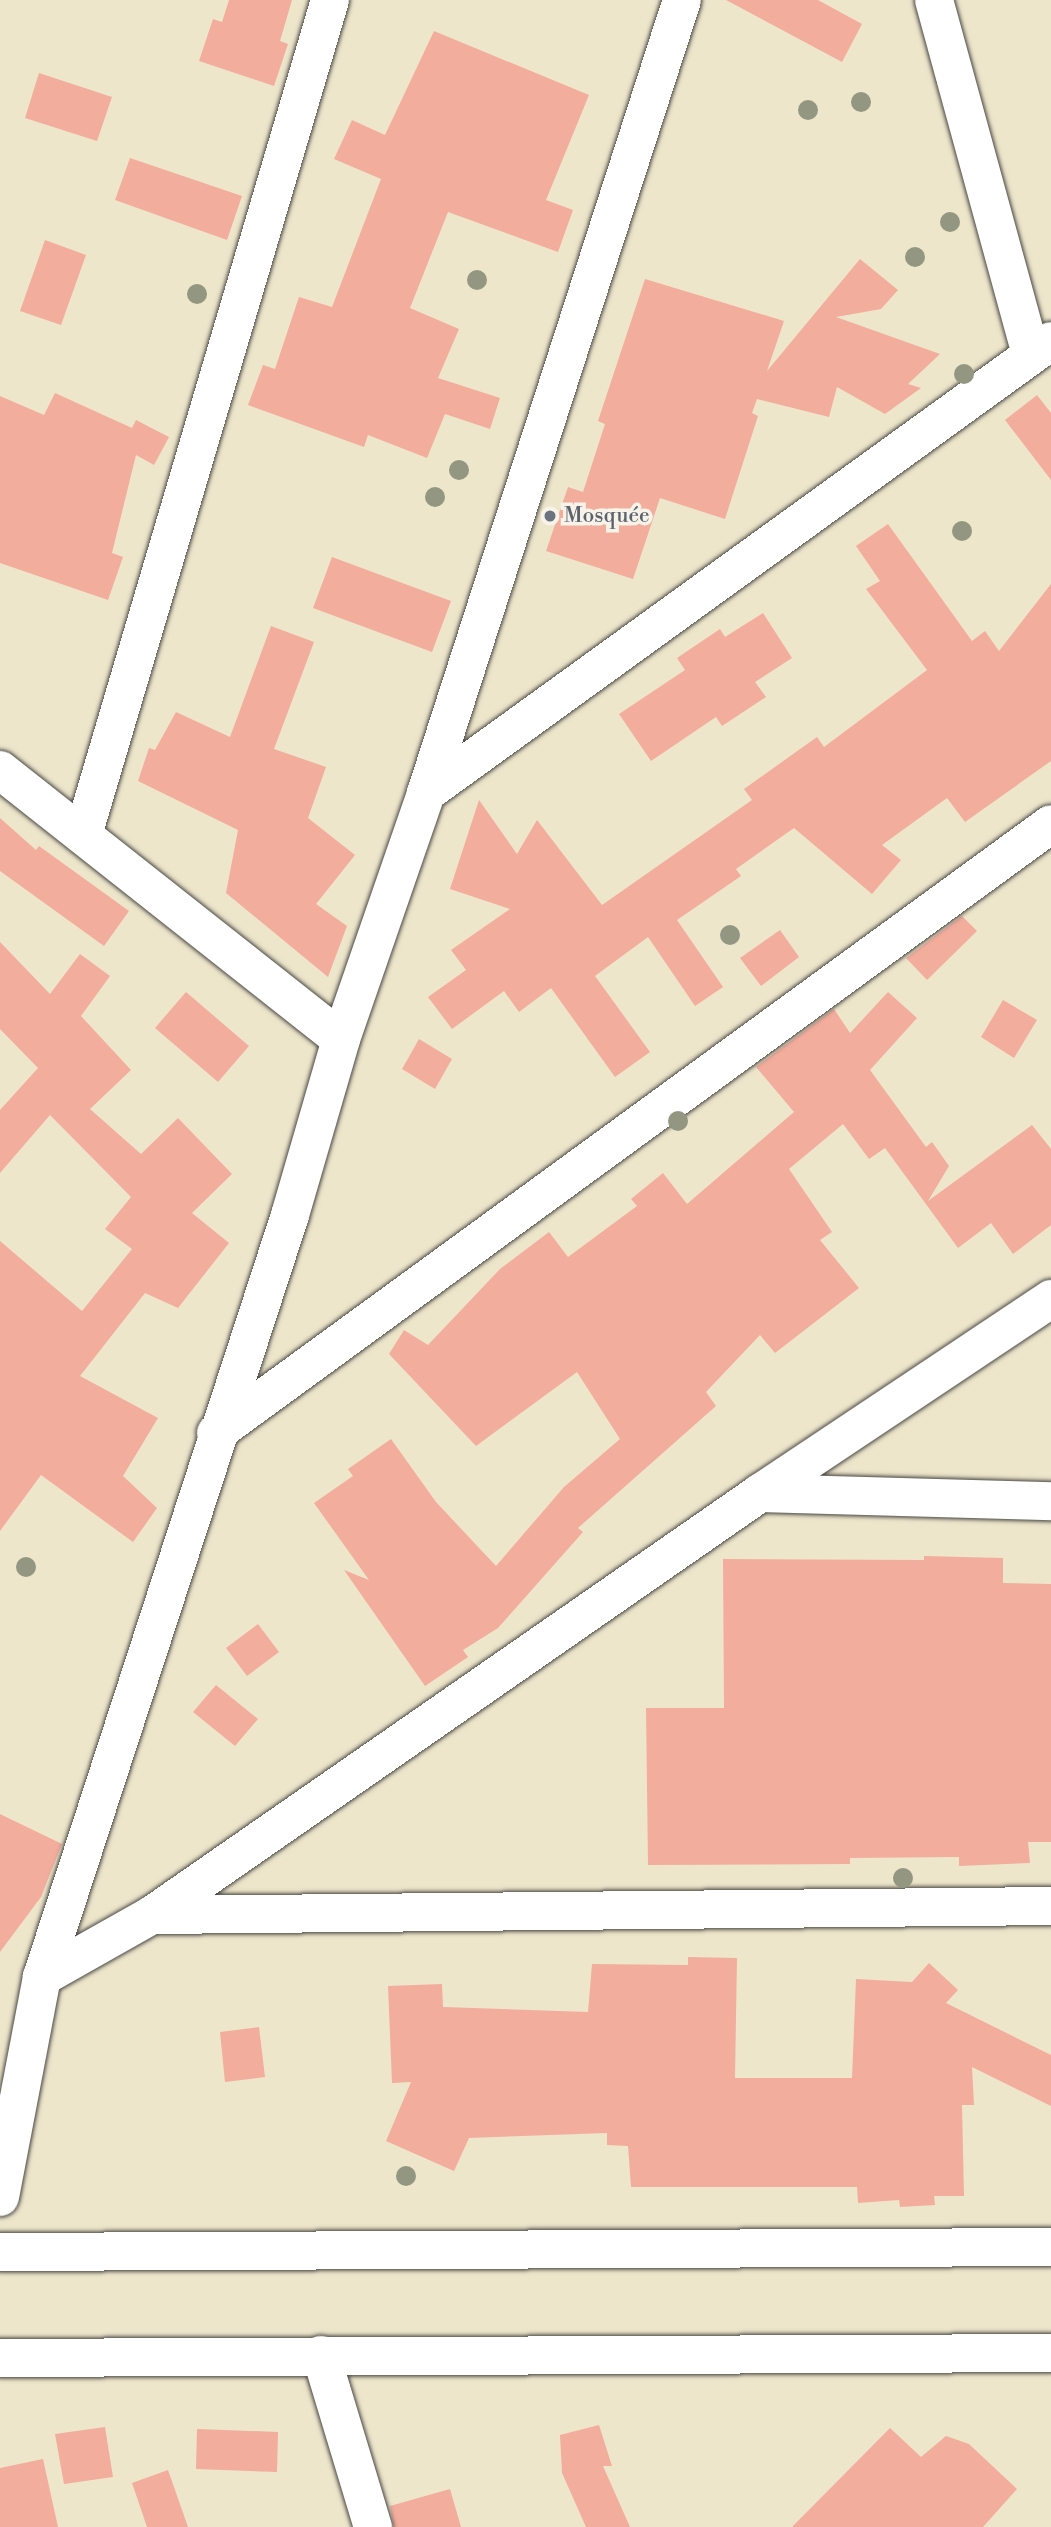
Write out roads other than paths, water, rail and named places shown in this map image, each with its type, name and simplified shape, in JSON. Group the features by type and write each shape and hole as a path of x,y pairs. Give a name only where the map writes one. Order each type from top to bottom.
{"street":[{"path":"83,835 331,0"},
{"path":"0,2197 42,1977 173,1577 216,1433 290,1215 341,1039 426,793 682,0"},
{"path":"426,793 1041,348 933,0"},
{"path":"0,769 341,1039"},
{"path":"216,1433 1051,824"},
{"path":"42,1977 152,1915 760,1493 1051,1299"},
{"path":"760,1493 1051,1501"},
{"path":"152,1915 1051,1906"},
{"path":"0,2252 1051,2248"},
{"path":"0,2358 1051,2353"},
{"path":"321,2355 373,2527"}],"place":[{"name":"Mosquée","path":"550,516"}]}
